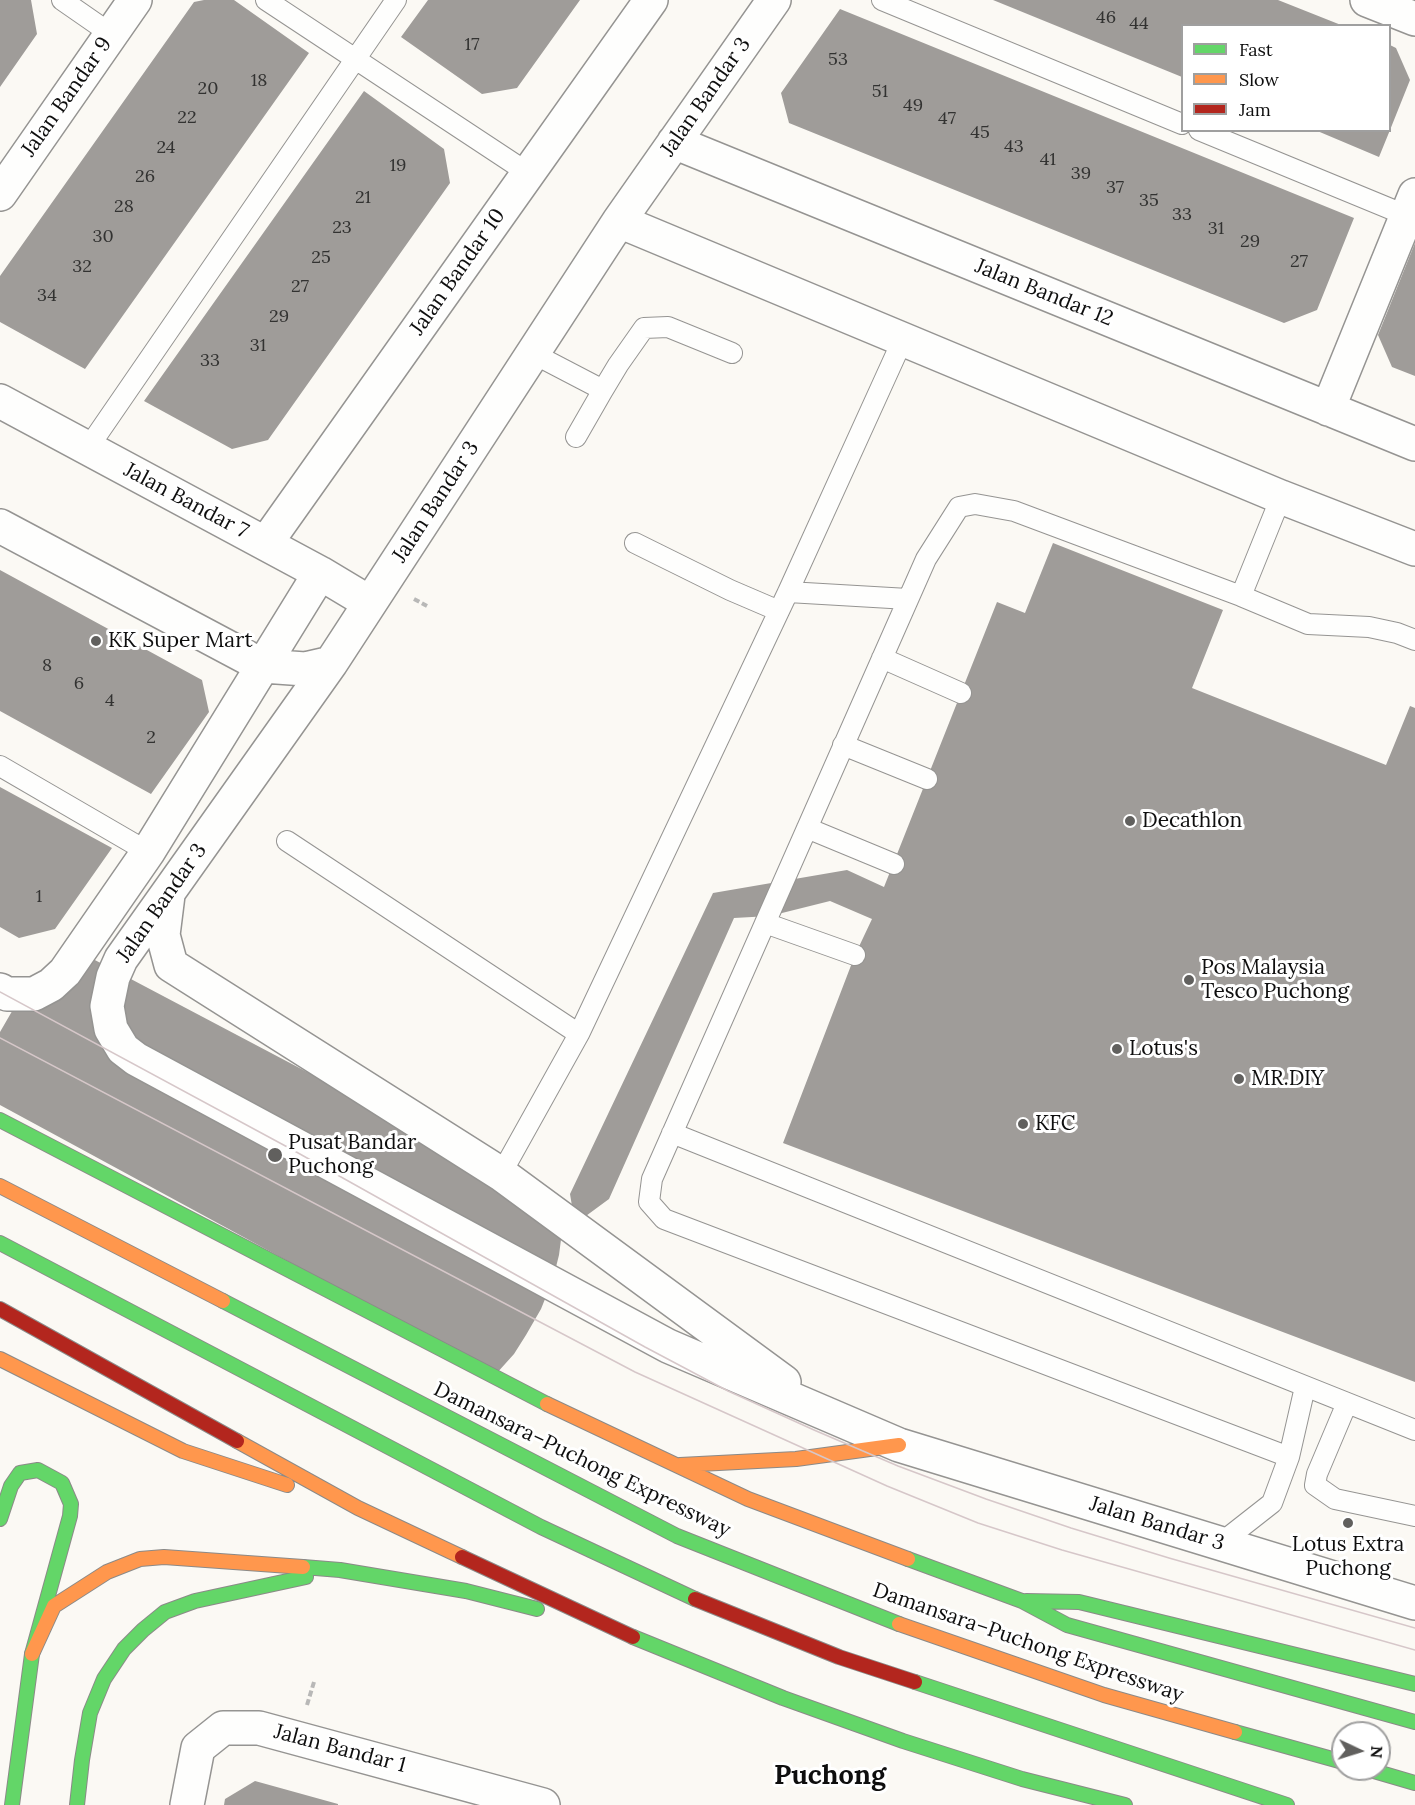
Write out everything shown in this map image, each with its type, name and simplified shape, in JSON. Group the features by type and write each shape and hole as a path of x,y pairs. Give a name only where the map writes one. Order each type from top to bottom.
{"main road":[{"path":"0,1120 574,1418 748,1499 1022,1601 1067,1626 1415,1722"},
{"name":"Damansara–Puchong Expressway","path":"0,1186 677,1536 906,1627 1104,1695 1331,1759"},
{"path":"0,1243 541,1527 689,1597 839,1657 1287,1805"},
{"path":"0,1309 357,1508 613,1629 783,1698 903,1741 1022,1779 1125,1805"},
{"path":"0,1359 183,1451 357,1508"},
{"path":"675,1465 796,1459 899,1445"},
{"path":"0,1519 11,1486 20,1473 38,1470 62,1483 71,1504 70,1516 32,1654 12,1805"},
{"path":"32,1654 54,1606 107,1572 140,1559 164,1557 340,1570 466,1591 613,1629"},
{"path":"77,1805 90,1713 104,1679 124,1650 143,1630 165,1612 195,1601 340,1570"},
{"path":"1022,1601 1079,1602 1415,1684"},
{"path":"1391,1776 1415,1783"},
{"path":"1022,1779 1046,1800"}],"street":[{"name":"Jalan Bandar 9","path":"0,194 135,0"},
{"name":"Jalan Bandar 10","path":"266,543 651,0"},
{"name":"Jalan Bandar 3","path":"774,0 619,221 331,663 122,959 113,977 107,1006 111,1029 123,1049 136,1059 668,1346 899,1445 1415,1603"},
{"path":"1367,0 1415,20"},
{"name":"Jalan Bandar 12","path":"674,142 1415,444"},
{"path":"1328,409 1412,210"},
{"path":"619,221 1281,497 1415,549"},
{"name":"Jalan Bandar 7","path":"0,401 266,543 370,603"},
{"path":"0,526 263,666 304,669 331,663"},
{"name":"Jalan Bandar 3","path":"0,990 7,994 34,994 51,985 65,972 148,852 320,573"},
{"path":"168,892 164,935 171,965 501,1174 831,1416"},
{"name":"Jalan Bandar 1","path":"187,1805 198,1748 223,1728 259,1728 543,1805"}],"lane":[{"path":"62,0 111,34"},
{"path":"266,0 528,173"},
{"path":"88,448 396,0"},
{"path":"882,0 1181,124"},
{"path":"1204,132 1412,210"},
{"path":"576,437 618,365 644,328 668,327 732,353"},
{"path":"501,1174 579,1034 788,592 903,339"},
{"path":"532,353 603,390"},
{"path":"1241,596 1281,497"},
{"path":"1288,1458 664,1219 649,1202 652,1179 926,559 959,507 975,504 1014,511 1241,596 1308,624 1369,627 1397,633 1415,640"},
{"path":"635,543 730,590 779,611"},
{"path":"788,592 908,599"},
{"path":"882,658 961,693"},
{"path":"843,745 927,779"},
{"path":"0,766 148,852"},
{"path":"807,828 894,864"},
{"path":"287,841 579,1034"},
{"path":"765,923 855,955"},
{"path":"672,1133 1305,1387 1410,1424"},
{"path":"1221,1543 1272,1503 1288,1458 1305,1387"},
{"path":"1347,1403 1317,1474 1315,1485 1335,1499 1415,1516"}],"building":[{"path":"0,0 31,0 37,34 0,87"},
{"path":"234,0 309,53 85,369 0,322 0,276 194,2"},
{"path":"428,0 580,0 517,88 482,94 401,37"},
{"path":"993,0 1278,0 1338,24 1181,24 1181,77"},
{"path":"840,9 1354,218 1317,310 1284,323 789,123 781,93"},
{"path":"1391,46 1396,48 1410,80 1391,128"},
{"path":"364,91 444,149 450,183 268,440 232,449 144,401"},
{"path":"1320,132 1389,132 1379,157"},
{"path":"1415,243 1415,376 1392,367 1378,335"},
{"name":"Lotus's","path":"1053,543 1223,610 1192,688 1386,765 1410,706 1415,708 1415,1382 783,1143 855,955 872,919 830,901 770,916 734,918 609,1199 575,1224 570,1194 713,893 847,870 884,887 997,602 1025,613"},
{"path":"0,570 202,680 209,712 151,794 0,711"},
{"path":"0,787 112,848 55,929 19,938 0,927"},
{"name":"Pusat Bandar Puchong","path":"74,949 561,1206 562,1232 553,1279 541,1309 526,1335 514,1354 496,1374 0,1105 0,1032 22,994 37,976 54,960"},
{"path":"255,1781 338,1805 224,1805 225,1799"}],"tram line":[{"path":"0,992 291,1149 645,1347 728,1391 814,1430 898,1466 1071,1528 1415,1628"},
{"path":"0,1038 635,1372 887,1486 978,1523 1062,1550 1415,1650"}],"traffic: fast":[{"path":"0,1120 547,1404"},
{"path":"0,1243 541,1527 695,1599"},
{"path":"223,1301 677,1536 899,1624"},
{"path":"0,1519 11,1486 20,1473 38,1470 62,1483 71,1504 70,1516 32,1654 12,1805"},
{"path":"908,1559 1022,1601 1067,1625 1415,1722"},
{"path":"303,1567 340,1570 466,1591 537,1609"},
{"path":"77,1805 90,1713 104,1679 124,1649 143,1630 165,1612 195,1601 306,1577"},
{"path":"1026,1601 1079,1602 1415,1684"},
{"path":"633,1637 783,1698 903,1741 1022,1779 1125,1805"},
{"path":"915,1682 1287,1805"},
{"path":"1235,1732 1331,1759"},
{"path":"1391,1776 1415,1783"}],"traffic: slow":[{"path":"0,1186 223,1301"},
{"path":"0,1359 183,1451 287,1485"},
{"path":"547,1404 748,1499 908,1559"},
{"path":"237,1441 358,1508 462,1557"},
{"path":"680,1465 796,1459 899,1445"},
{"path":"32,1654 54,1606 107,1572 140,1559 164,1557 303,1567"},
{"path":"899,1624 1104,1695 1235,1732"}],"traffic: jam":[{"path":"0,1309 237,1441"},
{"path":"462,1557 633,1637"},
{"path":"695,1599 839,1657 915,1682"}],"place":[{"name":"KK Super Mart","path":"96,641"},
{"name":"Decathlon","path":"1130,821"},
{"name":"Pos Malaysia Tesco Puchong","path":"1189,980"},
{"name":"Lotus's","path":"1117,1049"},
{"name":"MR.DIY","path":"1239,1079"},
{"name":"KFC","path":"1023,1124"},
{"name":"Pusat Bandar Puchong","path":"275,1155"},
{"name":"Lotus Extra Puchong","path":"1348,1523"}],"district":[{"name":"Puchong","path":"830,1776"}]}
